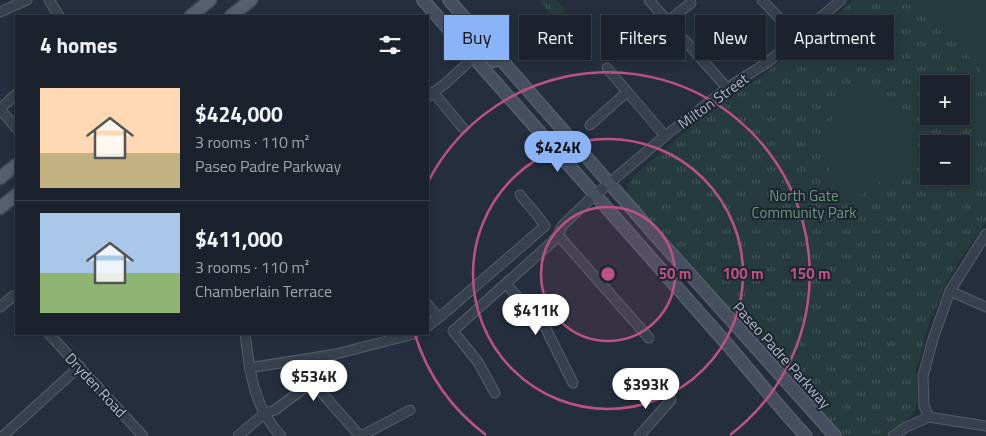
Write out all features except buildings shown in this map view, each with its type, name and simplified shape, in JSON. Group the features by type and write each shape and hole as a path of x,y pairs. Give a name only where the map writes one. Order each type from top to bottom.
{"main road":[{"path":"192,15 210,0"},
{"path":"232,15 250,0"},
{"path":"423,0 444,24"},
{"name":"Paseo Padre Parkway","path":"450,0 653,233 835,436"},
{"path":"477,60 806,436"},
{"path":"493,60 516,76"},
{"path":"0,178 15,166"},
{"path":"0,208 15,196"}],"street":[{"path":"0,12 27,0"},
{"path":"49,0 57,15"},
{"path":"649,0 663,15"},
{"path":"762,0 776,15"},
{"path":"824,0 836,3"},
{"path":"676,15 691,3"},
{"name":"Milton Street","path":"822,15 836,3"},
{"path":"685,40 727,88"},
{"name":"Milton Street","path":"495,392 478,362 453,331 552,242 562,226 609,183 727,88 776,55"},
{"path":"463,128 430,94 447,82 471,60"},
{"path":"607,68 665,136"},
{"path":"590,125 627,92"},
{"path":"15,95 0,109 15,127"},
{"path":"429,325 545,226 520,196"},
{"path":"929,417 924,406 924,376 933,339 950,291 986,234"},
{"path":"558,235 649,338"},
{"path":"506,284 546,329 573,383"},
{"path":"950,291 986,307"},
{"path":"0,307 15,297"},
{"path":"429,307 438,317"},
{"name":"Dryden Road","path":"50,335 143,436"},
{"path":"244,335 249,368 256,396 281,436"},
{"path":"249,368 336,354 410,335"},
{"path":"3,436 80,366"},
{"path":"238,436 265,413 275,410 312,382 361,436 410,410"},
{"path":"639,436 671,400"},
{"path":"893,436 906,427 929,417 986,426"}],"green space":[{"path":"542,0 556,0 565,9 564,15 552,15 540,2"},
{"name":"North Gate Community Park","path":"854,0 986,0 986,222 959,261 930,320 916,371 917,403 915,410 892,433 885,436 838,436 628,196 627,186 632,177 709,111 757,80 781,60 894,60 894,15 836,15"},
{"path":"917,0 986,0 986,76"},
{"path":"861,84 871,85 919,136 916,155 862,195 854,196 838,184 833,176 829,166 827,143 831,119 835,110 852,90"},
{"path":"970,100 986,105 986,125 970,121"},
{"path":"939,125 964,125 962,135 938,129"}]}
